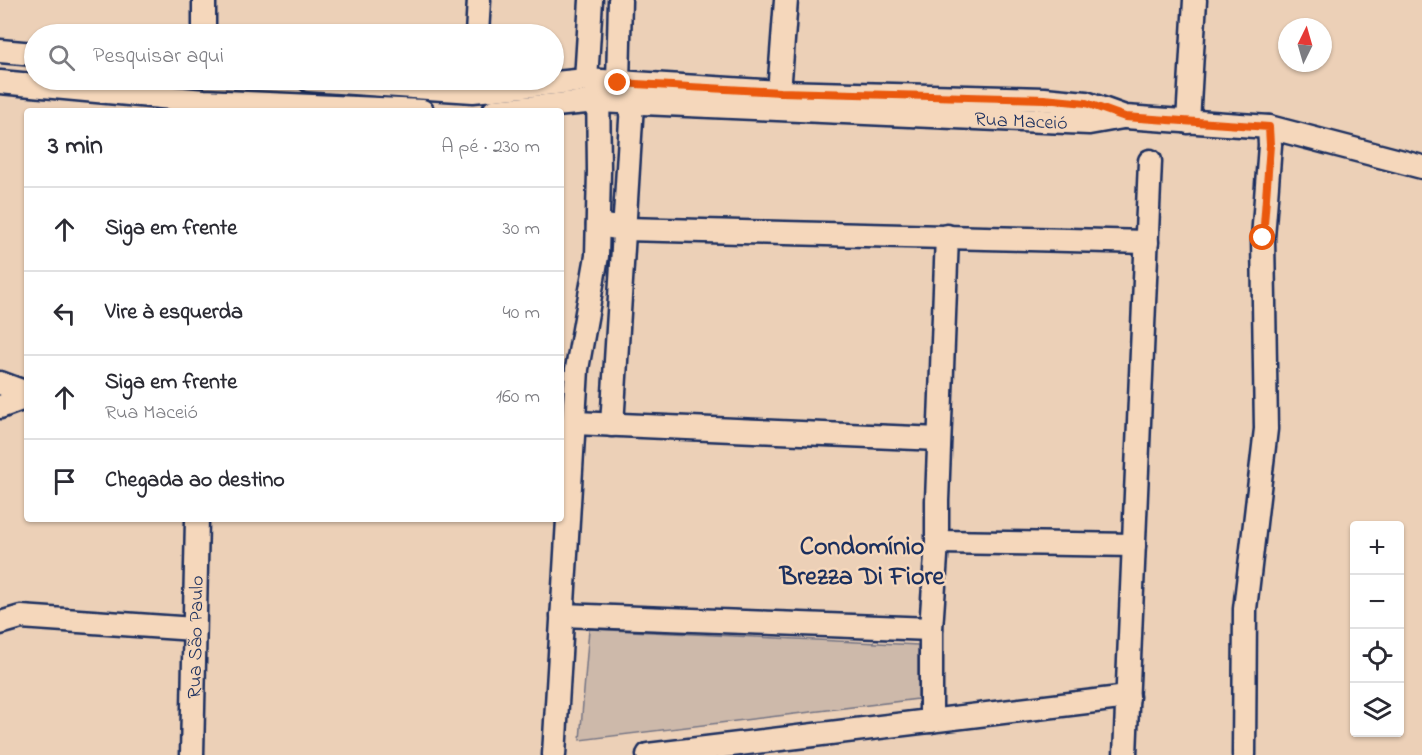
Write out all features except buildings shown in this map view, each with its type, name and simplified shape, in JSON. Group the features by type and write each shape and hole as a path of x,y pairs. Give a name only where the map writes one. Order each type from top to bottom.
{"street":[{"path":"204,0 204,24"},
{"path":"478,24 479,0"},
{"path":"591,0 611,89 625,229 612,425"},
{"path":"554,755 577,369 597,256 599,171 611,89 620,0"},
{"path":"779,101 786,0"},
{"path":"1188,122 1195,0"},
{"path":"0,51 24,53"},
{"path":"0,82 24,84"},
{"name":"Rua Maceió","path":"510,108 611,89"},
{"name":"Rua Maceió","path":"425,90 472,94 611,89 779,101 1044,99 1086,103 1125,117 1269,127 1422,166"},
{"path":"109,90 375,108"},
{"path":"1244,755 1245,609 1266,429 1263,238 1270,145 1269,127"},
{"path":"1125,755 1150,161"},
{"path":"598,225 625,229 1147,242"},
{"path":"931,721 931,629 937,542 947,236"},
{"path":"0,383 24,394"},
{"path":"0,407 24,396"},
{"path":"575,423 939,439"},
{"name":"Rua São Paulo","path":"192,755 197,522"},
{"path":"937,542 1134,545"},
{"path":"0,605 11,620 195,629"},
{"path":"562,615 931,629"},
{"path":"648,755 1128,697"}],"shaded area":[{"path":"589,629 918,645 918,699 580,740"}],"district":[{"name":"Condomínio Brezza Di Fiore","path":"862,560"}],"route":[{"path":"618,83 780,92 1044,99 1086,103 1125,117 1269,127 1270,145 1263,238"}]}
